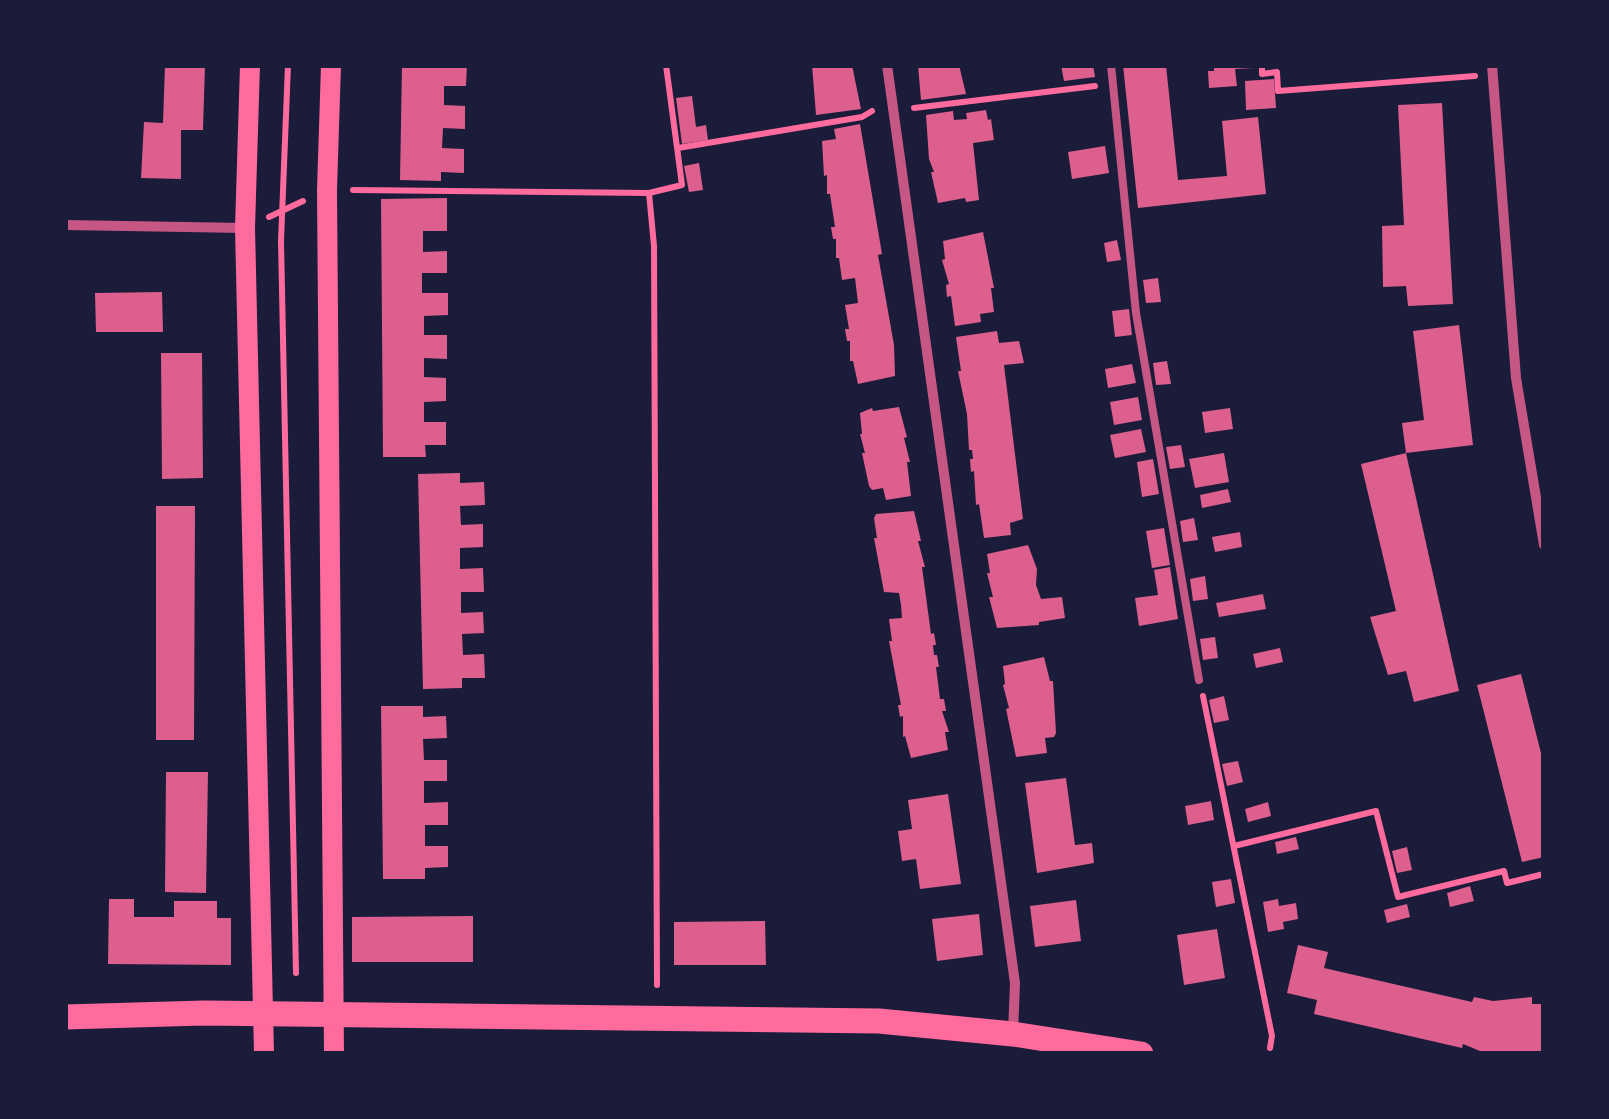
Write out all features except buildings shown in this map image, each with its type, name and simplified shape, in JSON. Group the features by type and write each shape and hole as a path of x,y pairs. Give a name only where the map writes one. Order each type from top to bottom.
{"main road":[{"path":"250,65 245,228 264,1054"},
{"path":"331,65 327,190 334,1054"},
{"path":"65,1017 262,1014 879,1021 1013,1034 1142,1054"}],"street":[{"path":"887,65 1015,983 1013,1034"},
{"path":"1492,70 1516,378 1544,545"},
{"path":"65,225 245,228"}],"lane":[{"path":"1111,65 1136,313 1199,680"}],"path":[{"path":"288,65 283,210 296,973"},
{"path":"245,228 327,190 649,192 682,185 666,65"},
{"path":"1262,65 1262,74 1277,72 1278,90 1492,70"},
{"path":"917,109 1113,84"},
{"path":"678,148 862,118"},
{"path":"649,192 654,266 658,985"},
{"path":"1199,680 1272,1036 1270,1048"},
{"path":"1234,846 1376,811 1398,898 1504,871 1507,883 1544,874"}]}
